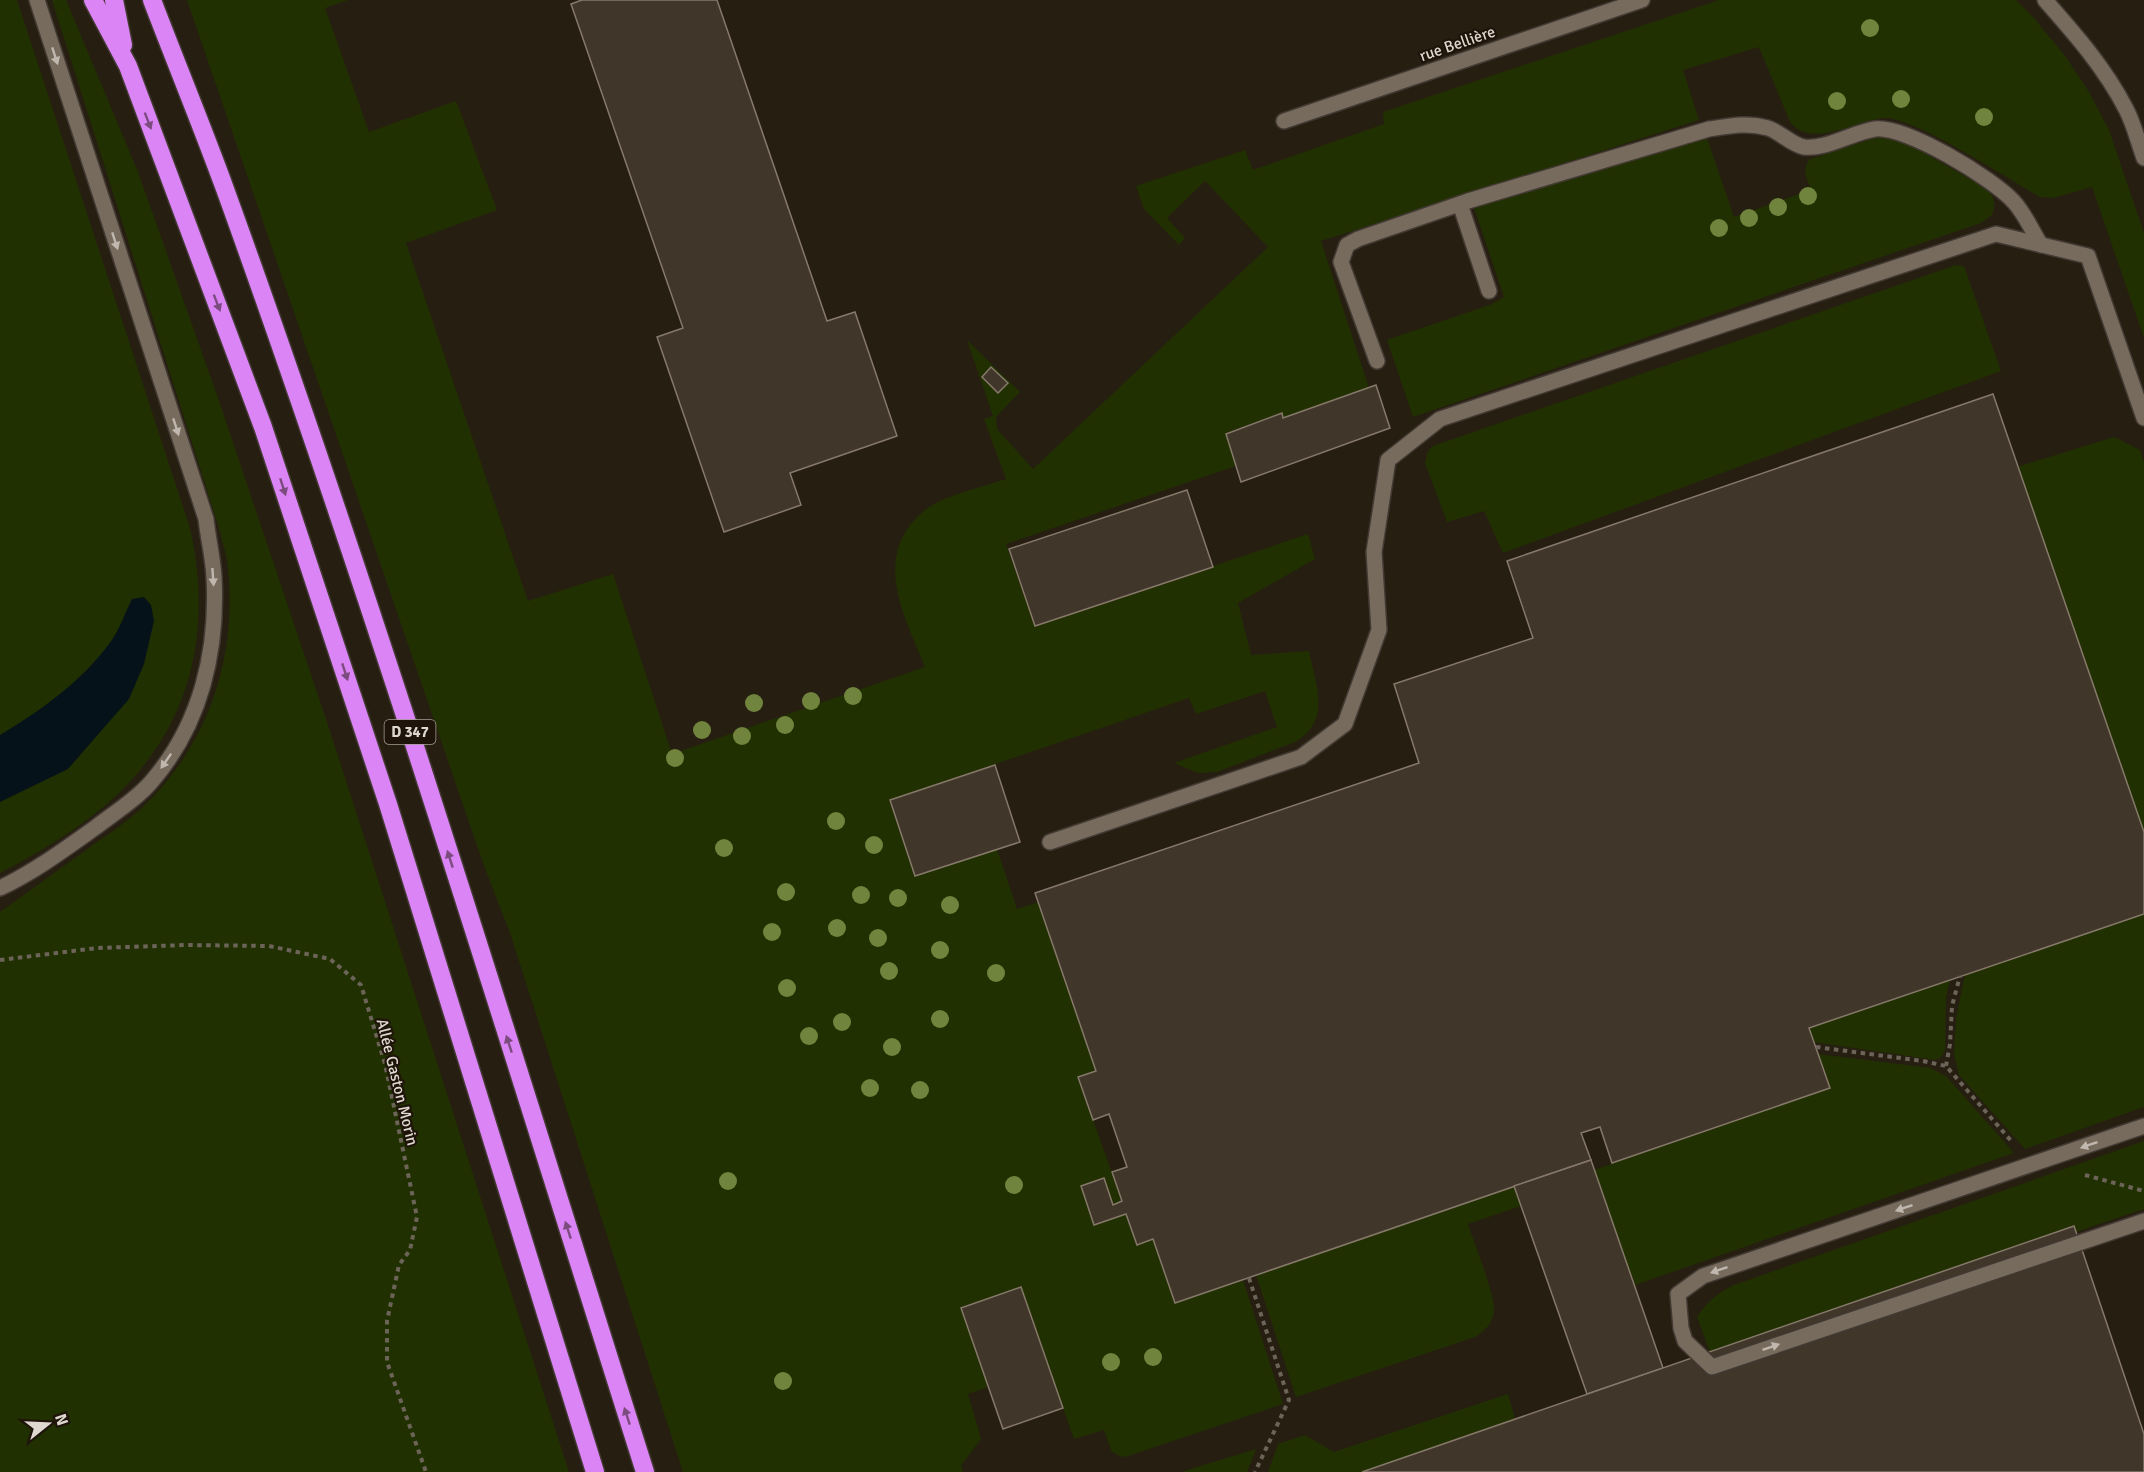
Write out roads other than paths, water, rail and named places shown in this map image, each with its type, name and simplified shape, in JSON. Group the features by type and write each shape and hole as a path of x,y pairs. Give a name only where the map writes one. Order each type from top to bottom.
{"highway":[{"path":"93,0 128,66"},
{"path":"114,0 128,66"},
{"name":"D 347","path":"152,0 296,388 378,631 645,1472"},
{"name":"D 347","path":"128,66 263,426 388,804 595,1472"}],"street":[{"path":"0,888 54,857 136,796 151,782 170,757 187,728 202,693 212,650 214,617 214,576 206,519 37,0"},
{"name":"rue Bellière","path":"1284,121 1642,0"},
{"path":"2044,0 2078,37 2108,77 2128,111 2144,158"},
{"path":"1377,361 1341,262 1347,245 1358,239 1460,204 1709,129 1743,124 1768,128 1803,147 1816,146 1872,129 1884,128 1895,131 1944,153 1999,187 2016,203 2041,245"},
{"path":"1460,204 1489,291"},
{"path":"1050,842 1301,757 1345,723 1379,630 1374,552 1388,460 1440,420 1996,234 2088,256 2144,418"},
{"path":"2144,1126 1703,1276 1678,1294 1681,1328 1686,1341 1712,1367 2144,1221"}]}
